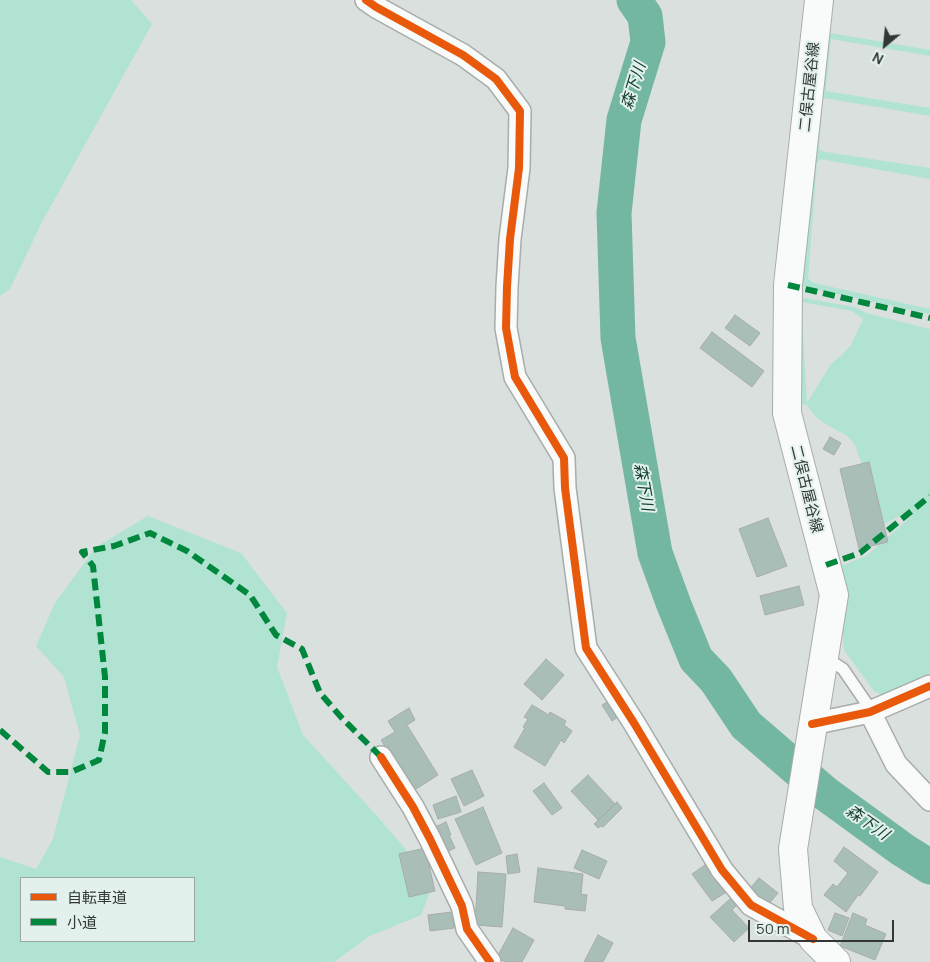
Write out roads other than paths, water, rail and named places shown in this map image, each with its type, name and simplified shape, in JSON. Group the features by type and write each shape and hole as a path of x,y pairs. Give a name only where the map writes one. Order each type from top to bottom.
{"main road":[{"name":"二俣古屋谷線","path":"819,0 788,285 787,414 834,595 812,724 794,849 798,908 813,939 836,962"}],"street":[{"path":"366,0 463,55 496,79 520,110 519,168 510,239 506,328 515,376 564,458 565,488 586,648 634,723 722,870 751,905 813,939"},
{"path":"812,724 870,712 930,686"},
{"path":"870,712 896,764 930,800"},
{"path":"381,757 413,807 430,839 462,906 467,929 490,962"}],"lane":[{"path":"823,659 843,669 869,707 870,712"}],"waterway":[{"name":"森下川","path":"634,0 645,16 648,42 624,120 614,213 618,338 655,553 696,659 716,680 746,725 826,794 903,850 930,867"}]}
